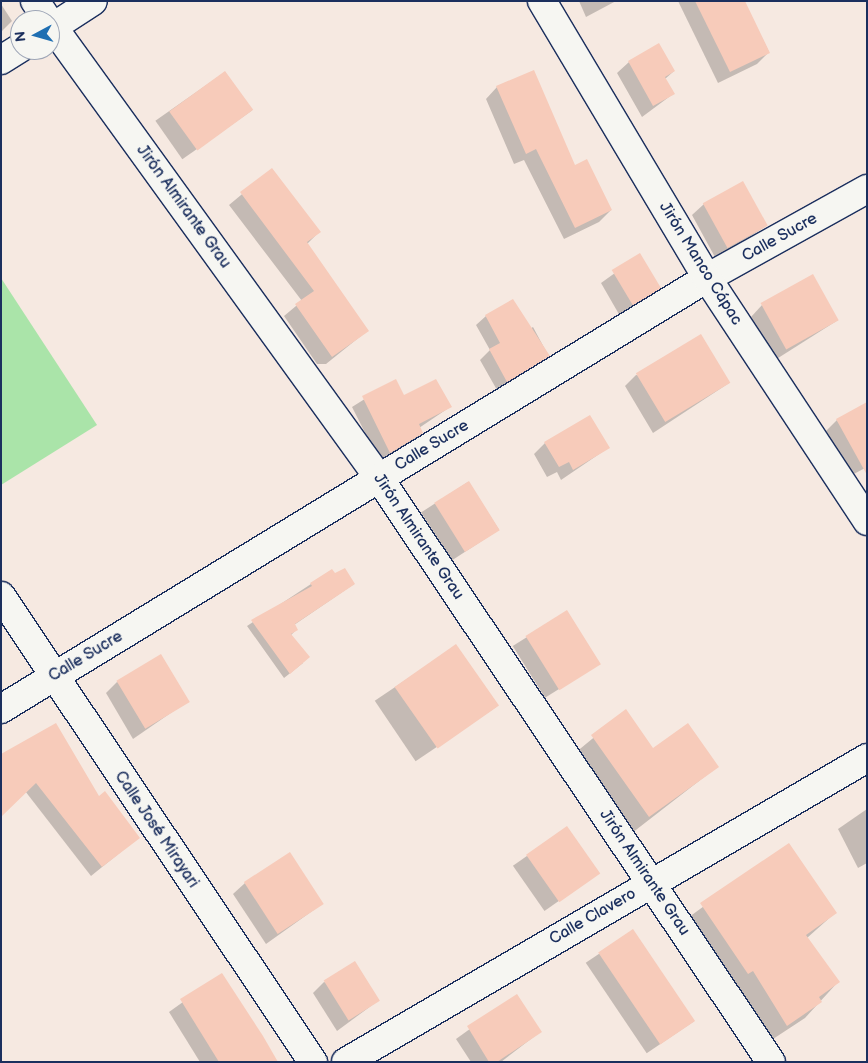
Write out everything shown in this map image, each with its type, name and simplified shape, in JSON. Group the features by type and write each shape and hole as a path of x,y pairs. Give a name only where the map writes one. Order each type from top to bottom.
{"street":[{"path":"60,19 93,1"},
{"name":"Jirón Manco Cápac","path":"542,1 707,278 867,521"},
{"name":"Jirón Almirante Grau","path":"60,39 379,478 770,1062"},
{"name":"Calle Sucre","path":"1,709 707,278 867,189"},
{"name":"Calle José Mirayari","path":"1,596 53,677 313,1062"},
{"name":"Calle Clavero","path":"346,1062 867,758"}],"green space":[{"path":"1,278 97,425 1,485"}],"building":[{"path":"695,1 745,1 770,53 730,72"},
{"path":"659,43 675,71 665,77 675,94 653,106 628,61"},
{"path":"534,70 575,165 587,159 612,210 575,228 536,149 526,154 496,86"},
{"path":"225,71 253,110 197,150 169,112"},
{"path":"272,168 321,232 307,242 369,331 332,357 295,304 314,291 240,192"},
{"path":"743,181 768,226 727,248 703,203"},
{"path":"640,253 661,288 633,305 612,270"},
{"path":"813,274 839,320 786,349 761,303"},
{"path":"513,299 550,356 507,382 489,349 500,343 485,315"},
{"path":"701,334 730,383 665,422 636,373"},
{"path":"396,379 404,395 436,379 452,407 419,424 423,433 390,453 362,396"},
{"path":"867,402 867,475 836,419"},
{"path":"590,415 610,448 573,470 569,462 559,467 544,442"},
{"path":"469,481 500,530 465,552 434,503"},
{"path":"345,568 355,584 295,624 298,630 291,634 310,657 290,674 251,620 312,586 310,583 332,569 335,573"},
{"path":"567,610 601,664 559,690 525,636"},
{"path":"456,644 499,705 438,748 395,687"},
{"path":"161,654 190,702 145,729 116,681"},
{"path":"626,709 653,748 688,723 719,767 649,817 591,735"},
{"path":"56,723 99,796 105,791 140,838 102,867 36,783 1,817 1,754"},
{"path":"567,826 600,874 559,902 526,855"},
{"path":"789,843 837,913 806,935 840,982 819,997 822,1002 787,1026 753,971 748,974 700,903"},
{"path":"290,852 324,904 278,934 244,882"},
{"path":"633,929 695,1021 660,1045 598,952"},
{"path":"355,961 380,1001 349,1020 324,981"},
{"path":"222,973 278,1062 219,1062 180,999"},
{"path":"517,994 542,1032 497,1062 489,1062 467,1026"}]}
